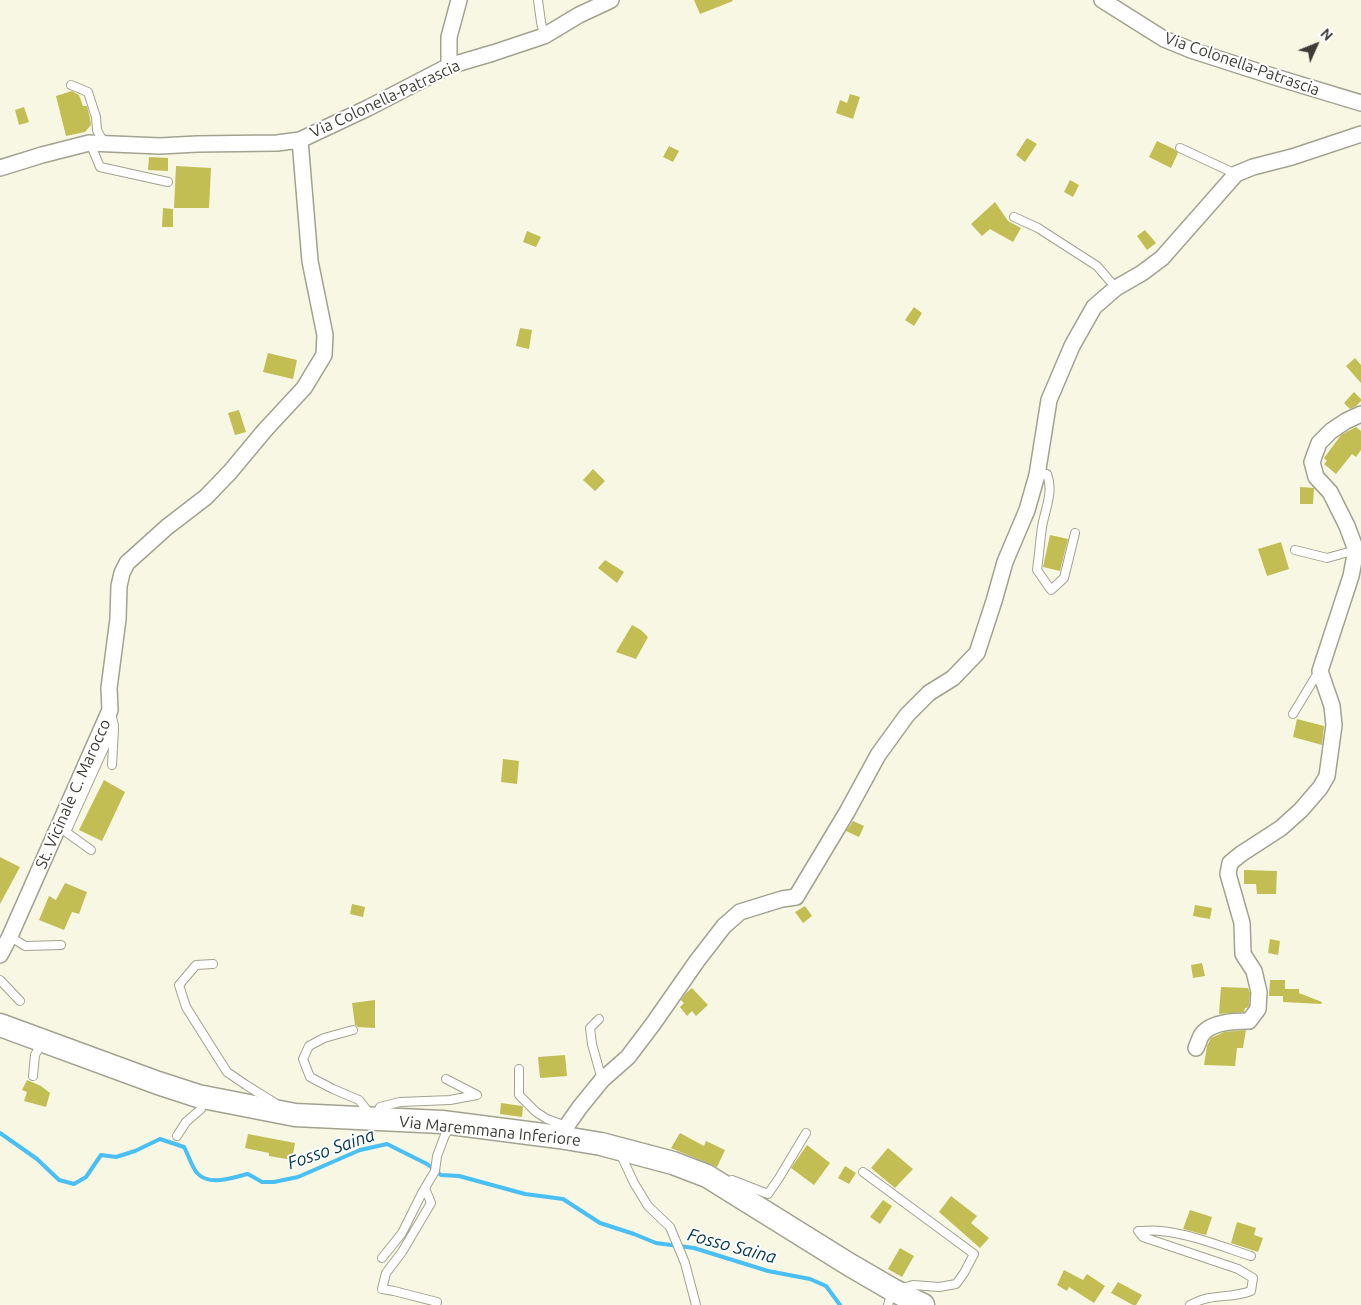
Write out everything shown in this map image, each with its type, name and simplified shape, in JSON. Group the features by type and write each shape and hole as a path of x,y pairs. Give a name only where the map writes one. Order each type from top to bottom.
{"main road":[{"name":"Via Maremmana Inferiore","path":"0,1025 198,1096 295,1115 562,1132 673,1163 707,1176 850,1265 891,1297 923,1305"}],"street":[{"path":"449,66 449,37 458,0"},
{"name":"Via Colonella-Patrascia","path":"0,168 42,154 97,143 160,146 277,143 300,140 368,108 449,66 544,36 579,15 611,0"},
{"name":"Via Colonella-Patrascia","path":"1102,0 1164,39 1191,50 1275,78 1361,103"},
{"path":"562,1132 602,1080 628,1057 724,926 740,912 796,897 843,819 878,755 907,715 929,693 954,678 977,653 992,610 1005,562 1028,510 1044,441 1049,400 1077,335 1094,307 1116,288 1142,273 1162,258 1236,174 1361,134"},
{"name":"St. Vicinale C. Marocco","path":"0,955 110,710 109,688 118,619 119,586 122,573 128,563 167,527 206,497 230,472 265,430 304,388 324,354 324,336 310,261 300,140"},
{"path":"1196,1048 1201,1034 1217,1024 1249,1021 1258,1009 1259,992 1254,970 1243,954 1242,923 1228,874 1230,863 1281,828 1302,810 1327,776 1334,725 1332,706 1320,671 1355,579 1356,550 1347,526 1330,492 1316,477 1312,462 1319,443 1331,431 1361,414"}],"lane":[{"path":"538,0 540,22 544,36"},
{"path":"71,85 88,92 96,117 100,167 168,182"},
{"path":"1180,148 1236,174"},
{"path":"1014,217 1038,228 1098,266 1116,288"},
{"path":"1037,475 1047,474 1050,482 1049,504 1043,526 1037,570 1051,590 1064,578 1075,533"},
{"path":"1296,550 1327,558 1356,550"},
{"path":"1293,714 1320,671"},
{"path":"110,710 114,726 112,765"},
{"path":"91,850 66,832 114,726"},
{"path":"14,926 14,939 25,946 61,945"},
{"path":"214,964 196,966 179,985 186,1007 227,1072 295,1115"},
{"path":"0,980 20,1001"},
{"path":"599,1019 590,1028 592,1044 602,1080"},
{"path":"353,1030 324,1038 309,1046 304,1059 310,1077 359,1100 374,1119 380,1107 400,1102 450,1100 477,1095 446,1080"},
{"path":"33,1076 35,1055 43,1041"},
{"path":"519,1068 519,1095 536,1112 562,1132"},
{"path":"177,1136 186,1122 201,1109 198,1096"},
{"path":"382,1258 402,1233 435,1171 437,1156 445,1135 453,1124"},
{"path":"707,1176 721,1176 768,1194 806,1132"},
{"path":"618,1149 634,1183 648,1206 670,1228 685,1263 696,1305"},
{"path":"863,1172 974,1254 956,1284 939,1288 913,1285 891,1297"},
{"path":"425,1188 431,1203 402,1252 386,1273 382,1289 437,1302 436,1305"},
{"path":"1190,1305 1214,1296 1240,1295 1250,1291 1253,1278 1238,1269 1143,1237 1138,1231 1162,1231 1187,1236 1251,1256"}],"building":[{"path":"694,0 732,0 733,1 700,14"},
{"path":"72,91 79,95 83,106 87,106 91,125 85,132 66,136 56,96"},
{"path":"850,94 860,97 853,119 836,113 840,100 847,103"},
{"path":"24,107 29,122 19,125 15,110"},
{"path":"1027,138 1037,144 1025,162 1016,155"},
{"path":"1157,141 1178,153 1171,168 1149,157"},
{"path":"669,146 679,151 673,162 663,157"},
{"path":"149,157 168,158 168,171 148,170"},
{"path":"176,166 211,168 209,208 174,208"},
{"path":"1070,180 1079,185 1073,197 1064,192"},
{"path":"995,202 1008,221 1021,228 1013,242 990,229 982,236 971,224"},
{"path":"163,208 173,209 173,227 162,227"},
{"path":"1145,230 1156,243 1147,250 1137,236"},
{"path":"527,231 541,237 536,247 523,242"},
{"path":"914,307 922,313 914,326 905,320"},
{"path":"520,328 532,330 529,349 516,346"},
{"path":"268,353 297,360 293,379 263,372"},
{"path":"1355,358 1361,365 1361,383 1346,366"},
{"path":"1354,392 1361,401 1350,409 1344,403"},
{"path":"239,410 246,432 235,435 228,413"},
{"path":"1356,427 1361,431 1361,450 1356,457 1352,454 1336,474 1324,464 1327,461 1324,458 1341,435"},
{"path":"593,469 605,481 595,491 583,480"},
{"path":"1300,487 1314,488 1313,504 1300,504"},
{"path":"1050,535 1068,539 1060,571 1043,567"},
{"path":"1281,542 1289,569 1267,576 1258,549"},
{"path":"605,560 624,572 617,583 598,568"},
{"path":"632,625 648,637 636,659 616,652"},
{"path":"1297,719 1324,726 1322,745 1293,737"},
{"path":"503,759 519,761 517,784 501,782"},
{"path":"104,780 125,792 102,841 79,830"},
{"path":"853,821 864,826 859,837 846,831"},
{"path":"0,857 20,867 0,904"},
{"path":"1244,870 1277,871 1276,894 1257,894 1256,884 1244,884"},
{"path":"65,883 87,892 79,914 72,912 64,930 39,920 49,896 56,900"},
{"path":"352,904 365,907 363,917 350,914"},
{"path":"1195,905 1212,908 1210,919 1193,916"},
{"path":"805,906 812,916 803,923 795,912"},
{"path":"1270,939 1280,941 1278,955 1268,953"},
{"path":"1202,963 1205,976 1193,978 1191,965"},
{"path":"1270,980 1285,980 1285,989 1299,989 1299,993 1322,1002 1321,1004 1283,1002 1283,996 1269,996"},
{"path":"1221,987 1248,988 1250,993 1249,1006 1245,1008 1244,1012 1219,1014"},
{"path":"692,988 708,1005 696,1016 692,1011 687,1016 680,1007 684,1003 681,1000"},
{"path":"375,1000 375,1028 358,1027 355,1025 352,1003"},
{"path":"1246,1030 1243,1048 1237,1048 1235,1066 1204,1065 1207,1046 1211,1038 1224,1032"},
{"path":"565,1055 567,1076 540,1078 538,1057"},
{"path":"27,1080 41,1086 50,1093 46,1107 24,1101 27,1092 22,1090"},
{"path":"501,1103 522,1106 522,1117 500,1114"},
{"path":"680,1133 704,1146 706,1141 725,1150 717,1167 671,1148"},
{"path":"248,1134 295,1143 292,1160 269,1156 269,1153 245,1148"},
{"path":"807,1145 830,1163 814,1185 791,1168"},
{"path":"888,1148 913,1169 895,1188 871,1168"},
{"path":"845,1166 856,1173 849,1184 838,1178"},
{"path":"951,1196 977,1216 971,1223 989,1238 980,1248 939,1212"},
{"path":"883,1200 892,1206 880,1224 870,1217"},
{"path":"1190,1210 1212,1217 1206,1235 1183,1229"},
{"path":"1237,1222 1256,1228 1254,1235 1263,1238 1258,1252 1231,1243"},
{"path":"900,1248 914,1256 902,1277 888,1269"},
{"path":"1064,1270 1083,1280 1087,1274 1105,1286 1094,1303 1069,1287 1067,1291 1057,1285"},
{"path":"1118,1282 1142,1295 1136,1305 1111,1293"}],"waterway":[{"name":"Fosso Saina","path":"0,1133 37,1159 59,1180 74,1184 86,1177 101,1155 116,1157 135,1151 160,1139 184,1147 195,1170 202,1177 222,1180 248,1174 262,1182 274,1182 298,1177 360,1150 387,1144 427,1164 441,1175 459,1176 525,1194 563,1199 600,1223 656,1243 694,1248 768,1271 810,1279 826,1286 840,1305"}]}
